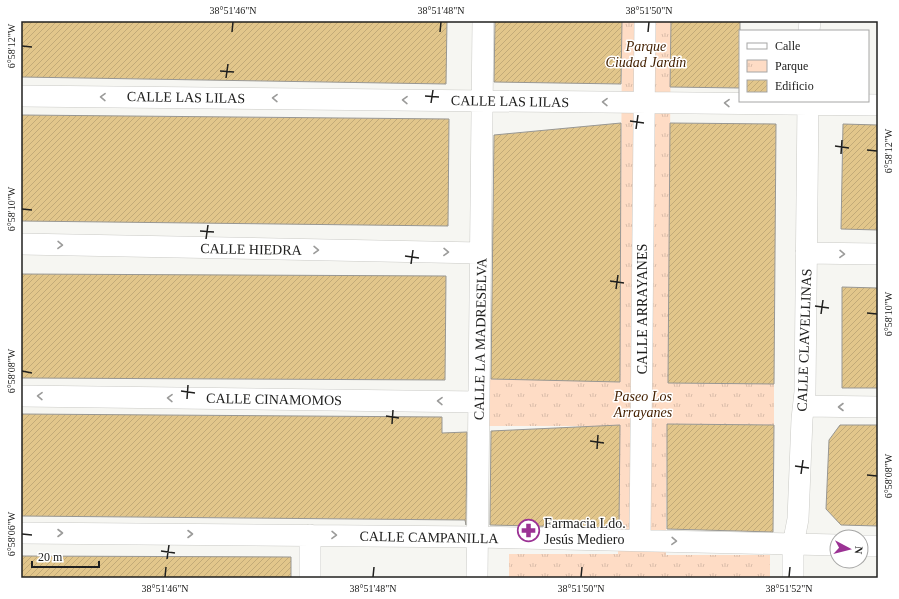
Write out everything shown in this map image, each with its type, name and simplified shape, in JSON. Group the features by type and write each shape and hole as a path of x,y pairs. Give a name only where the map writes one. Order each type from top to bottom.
{"street":[{"name":"CALLE LA MADRESELVA","path":"477,578 483,21"},
{"name":"CALLE ARRAYANES","path":"640,540 645,21"},
{"name":"CALLE LAS LILAS","path":"21,96 808,103 878,105"},
{"name":"CALLE CLAVELLINAS","path":"793,578 793,545 798,519 802,419 804,406 808,103"},
{"name":"CALLE HIEDRA","path":"21,244 481,253"},
{"path":"806,253 878,254"},
{"name":"CALLE CINAMOMOS","path":"21,396 479,402"},
{"path":"804,406 878,407"},
{"name":"CALLE CAMPANILLA","path":"21,533 478,537 829,546"},
{"path":"310,535 310,578"}],"green space":[{"name":"Parque Ciudad Jardín","path":"622,21 671,21 668,383 774,384 774,425 667,424 666,555 770,555 770,578 509,578 509,554 618,554 620,426 479,426 489,379 620,381"}],"building":[{"path":"21,21 447,21 446,84 21,77"},
{"path":"495,21 622,21 621,84 494,82"},
{"path":"671,21 740,21 739,88 670,87"},
{"path":"21,115 449,119 448,226 21,221"},
{"path":"621,123 620,382 491,379 494,135"},
{"path":"670,123 776,124 774,384 668,383"},
{"path":"843,124 878,125 878,230 841,229"},
{"path":"21,274 446,276 445,380 21,378"},
{"path":"842,287 878,288 878,388 842,388"},
{"path":"21,414 442,417 442,433 467,432 466,525 465,520 21,516"},
{"path":"667,424 774,425 773,532 667,529"},
{"path":"620,425 619,528 490,525 491,431"},
{"path":"840,425 878,425 878,526 841,525 826,509 829,440"},
{"path":"21,556 291,557 291,578 21,578"}],"place":[{"name":"Farmacia Ldo. Jesús Mediero","path":"528,531"}],"park label":[{"name":"Paseo Los Arrayanes","path":"643,404"}]}
